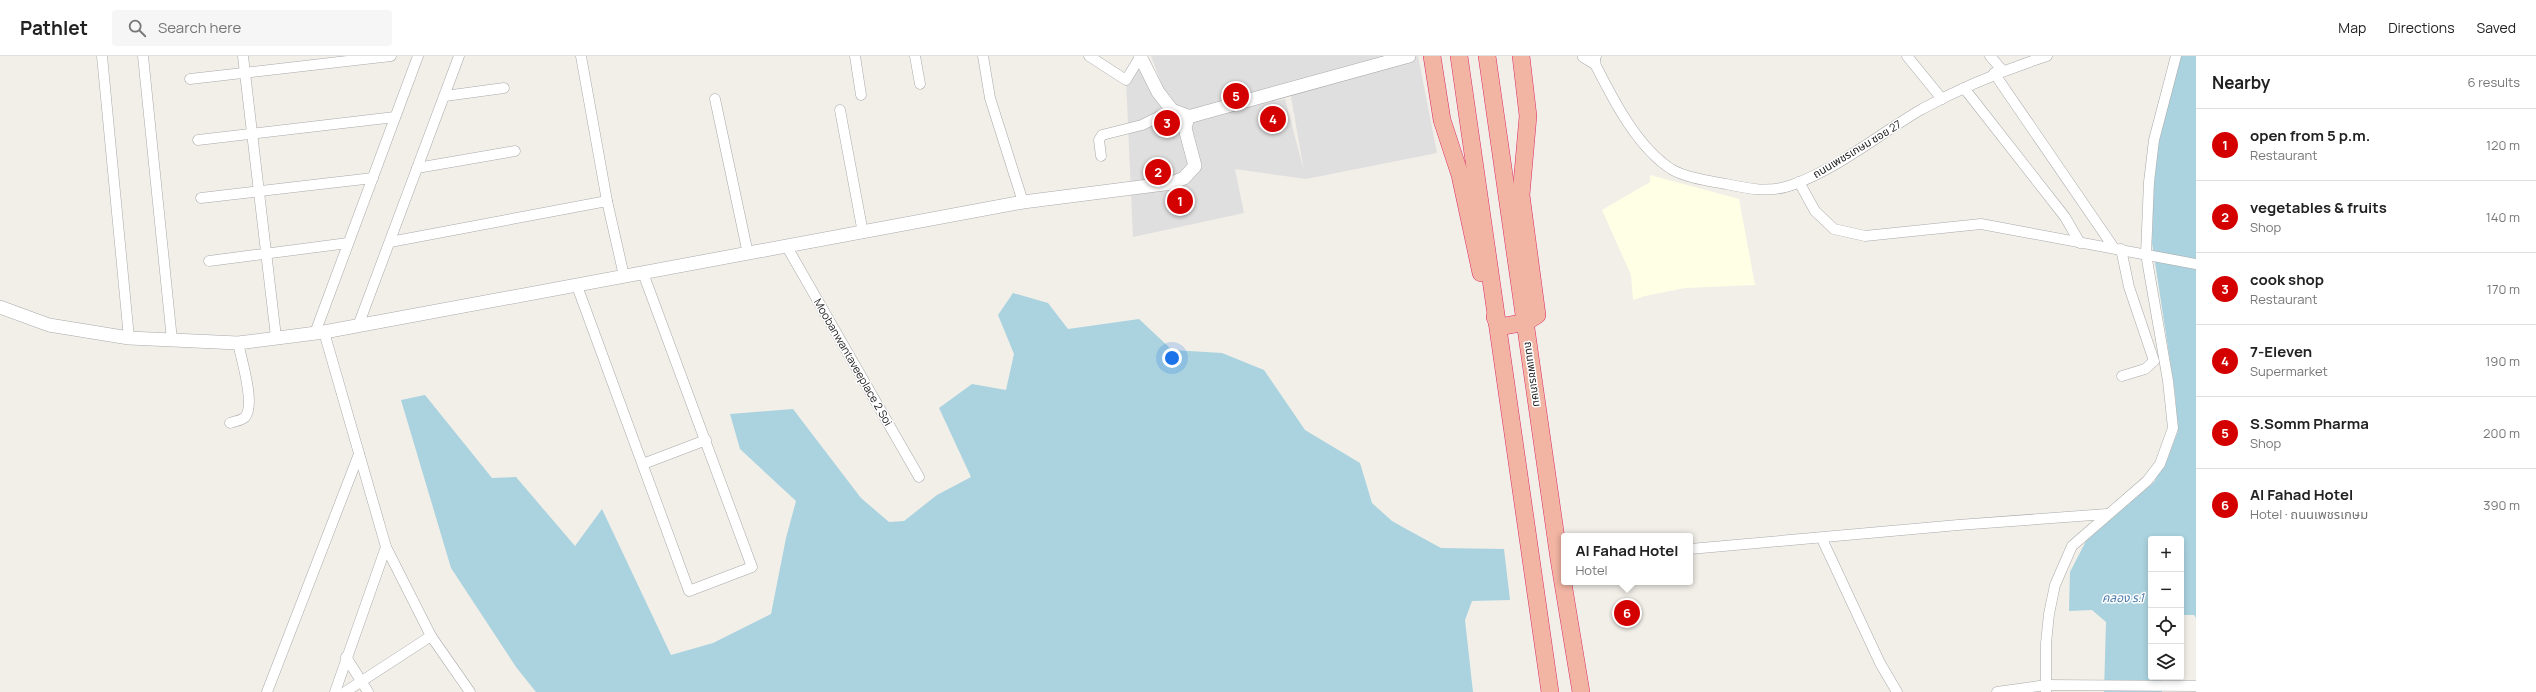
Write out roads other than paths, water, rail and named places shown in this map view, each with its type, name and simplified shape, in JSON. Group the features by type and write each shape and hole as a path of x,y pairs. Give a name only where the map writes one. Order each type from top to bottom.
{"highway":[{"path":"1432,56 1442,120 1460,175 1484,288 1499,327"},
{"path":"1459,56 1499,327 1550,692"},
{"name":"ถนนเพชรเกษม","path":"1488,56 1561,559"},
{"path":"1499,327 1526,322 1537,315 1522,195 1528,116 1521,56"},
{"name":"ถนนเพชรเกษม","path":"1565,585 1581,692"}],"street":[{"path":"102,56 129,338"},
{"path":"143,56 172,340"},
{"path":"243,56 265,254 276,337"},
{"path":"190,79 391,56"},
{"path":"418,56 348,243 320,332 359,454 386,547 431,636 470,692"},
{"path":"358,326 459,56"},
{"path":"580,56 607,201 624,276"},
{"path":"915,56 920,84"},
{"path":"983,56 990,98 1023,202"},
{"path":"1089,56 1126,80 1140,56"},
{"path":"1140,56 1158,92 1172,110 1188,116"},
{"path":"0,307 49,325 129,338 238,342 358,326 1023,202 1172,183 1184,178 1195,166 1185,128 1188,117 1409,56"},
{"path":"1907,56 1942,100"},
{"path":"1990,56 1998,72 2118,249 2129,288 2154,361 2145,369 2122,376"},
{"name":"ถนนเพชรเกษม ซอย 27","path":"1591,58 1641,140 1651,152 1672,170 1756,190 1779,189 1799,182 1867,145 1897,124 1964,88 1998,72 2047,56"},
{"path":"2046,689 2046,643 2055,585 2072,546 2107,514 2147,481 2160,464 2173,428 2168,381 2149,255 2149,182 2154,140 2176,56"},
{"path":"857,57 861,95"},
{"path":"444,96 504,88"},
{"path":"1964,88 2065,217 2080,243"},
{"path":"715,99 748,254"},
{"path":"840,110 862,233"},
{"path":"1101,156 1098,140 1102,135 1142,125 1172,110"},
{"path":"198,140 395,117"},
{"path":"417,168 515,151"},
{"path":"201,198 258,190 373,178"},
{"path":"1799,182 1815,211 1834,229 1865,236 1981,224 2196,264"},
{"path":"390,242 607,201"},
{"path":"208,260 348,243"},
{"name":"Moobanwantaveeplace 2 Soi","path":"788,247 920,477"},
{"path":"577,286 689,591 752,567 643,274"},
{"path":"230,423 243,419 246,415 249,402 238,342"},
{"path":"643,464 706,440"},
{"path":"267,692 359,454"},
{"path":"1693,549 1958,525 2107,514"},
{"path":"1822,538 1880,663 1897,692"},
{"path":"335,692 346,657 386,547"},
{"path":"345,692 431,636"},
{"path":"346,657 368,692"},
{"path":"1997,692 2104,685 2196,686"}],"water":[{"name":"คลอง ร.1","path":"2180,56 2196,56 2196,618 2194,615 2184,615 2184,536 2148,536 2148,680 2162,680 2162,692 2104,692 2106,622 2092,610 2069,611 2070,572 2086,541 2154,482 2167,460 2178,431 2175,393 2152,243 2153,197 2158,146"},
{"path":"1013,293 1048,303 1068,329 1139,319 1172,350 1222,353 1264,370 1305,430 1360,463 1372,503 1392,521 1441,548 1504,549 1510,600 1472,601 1465,620 1473,692 536,692 516,667 451,568 401,400 425,395 492,478 516,477 575,546 602,509 671,655 713,643 771,614 786,538 796,501 740,449 730,414 793,409 861,498 889,522 904,521 937,495 971,477 939,408 972,384 1006,390 1014,354 998,315"}],"place":[{"name":"S.Somm Pharma","path":"1236,96"},
{"name":"7-Eleven","path":"1273,119"},
{"name":"cook shop","path":"1167,123"},
{"name":"vegetables & fruits","path":"1158,172"},
{"name":"open from 5 p.m.","path":"1180,201"},
{"name":"Al Fahad Hotel","path":"1627,613"}]}
